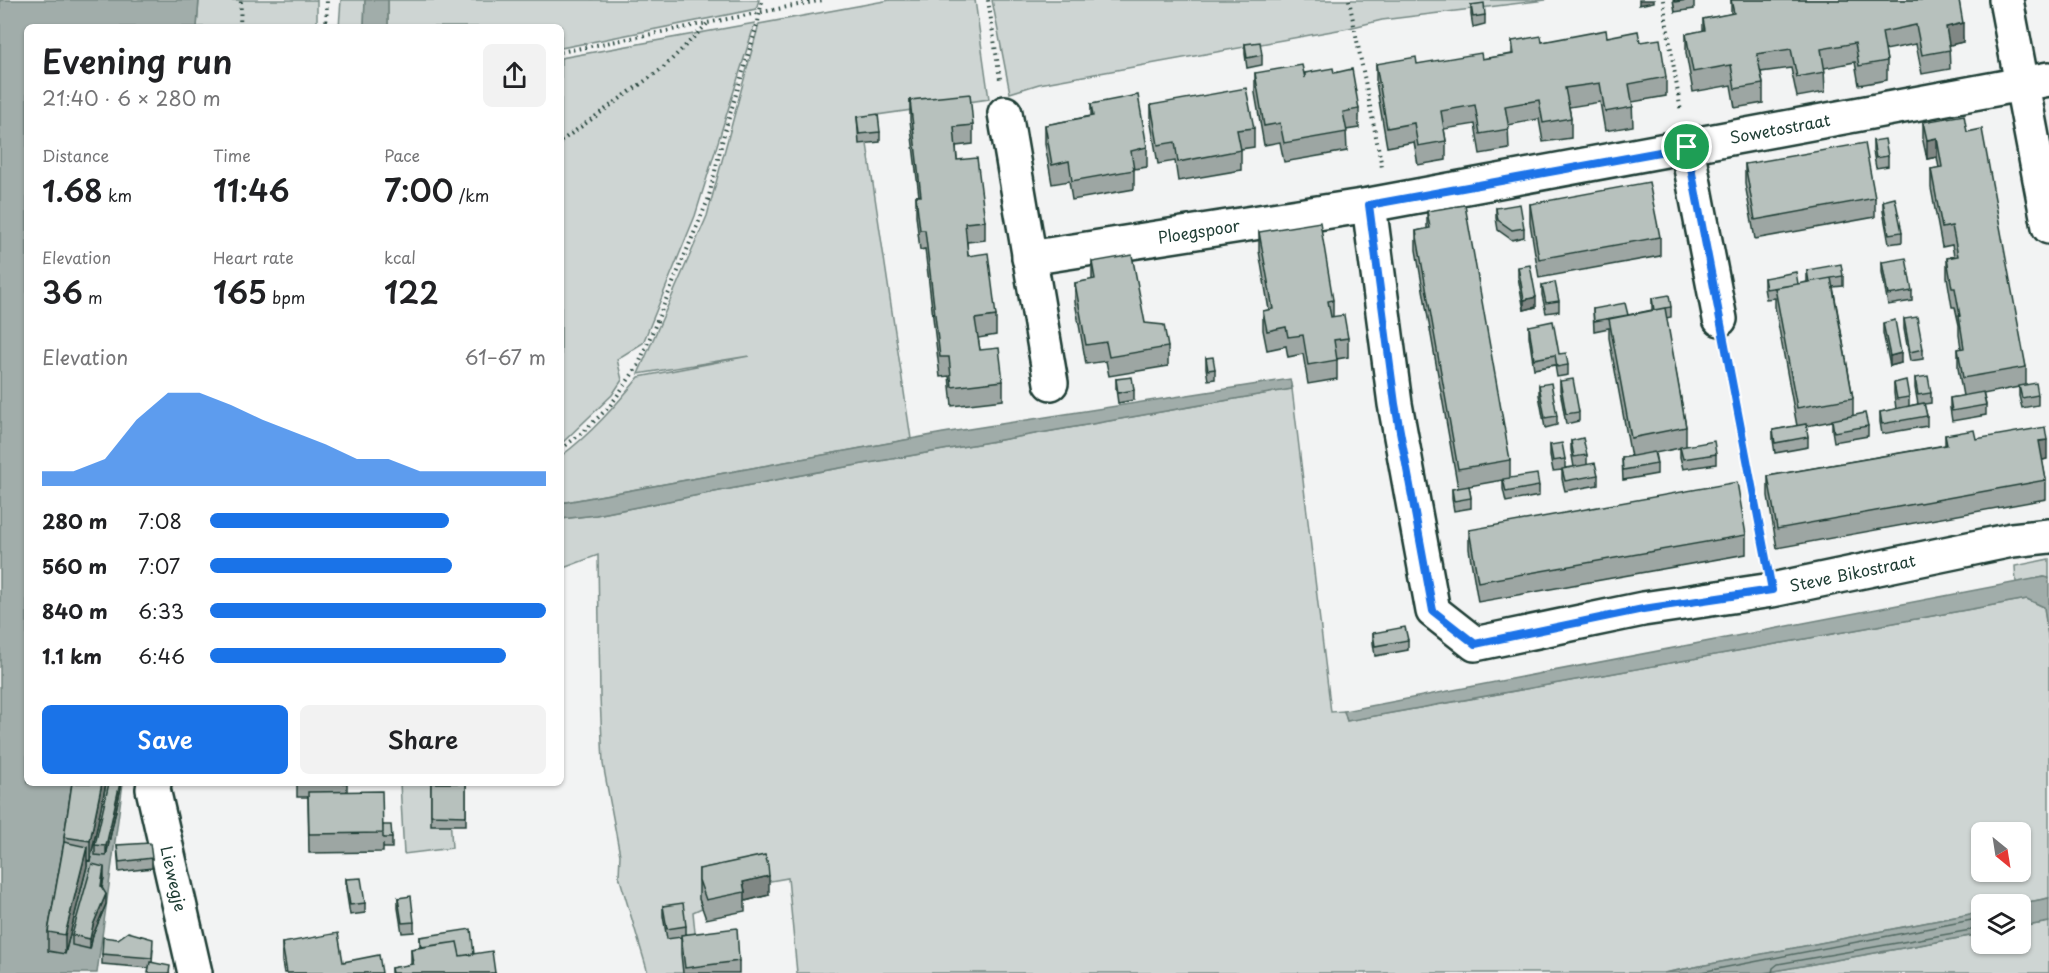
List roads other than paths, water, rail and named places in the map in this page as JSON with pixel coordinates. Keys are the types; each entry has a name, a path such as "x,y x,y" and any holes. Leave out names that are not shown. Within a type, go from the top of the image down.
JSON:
{"street":[{"path":"2006,0 2035,81 2049,227"},
{"name":"Sowetostraat","path":"1379,203 2035,81"},
{"path":"1005,113 1051,383"},
{"path":"1687,147 1720,320"},
{"name":"Ploegspoor","path":"1029,258 1379,203"},
{"name":"Steve Bikostraat","path":"1379,203 1395,404 1433,611 1475,644 1643,609 1772,590 2012,540 2049,536"},
{"name":"Liewegje","path":"154,786 195,973"}],"water":[{"path":"0,0 199,0 197,24 24,24 24,786 123,786 97,973 0,973"},
{"path":"365,0 388,0 388,24 364,24"},
{"path":"1290,379 1292,389 817,472 596,515 564,519 564,502 943,433"},
{"path":"2044,577 2049,578 2049,643 2044,607 2027,599 1347,721 1344,711"},
{"path":"2049,898 2049,922 2031,925 2031,901"},
{"path":"1971,914 1971,936 1763,973 1664,973"}]}
